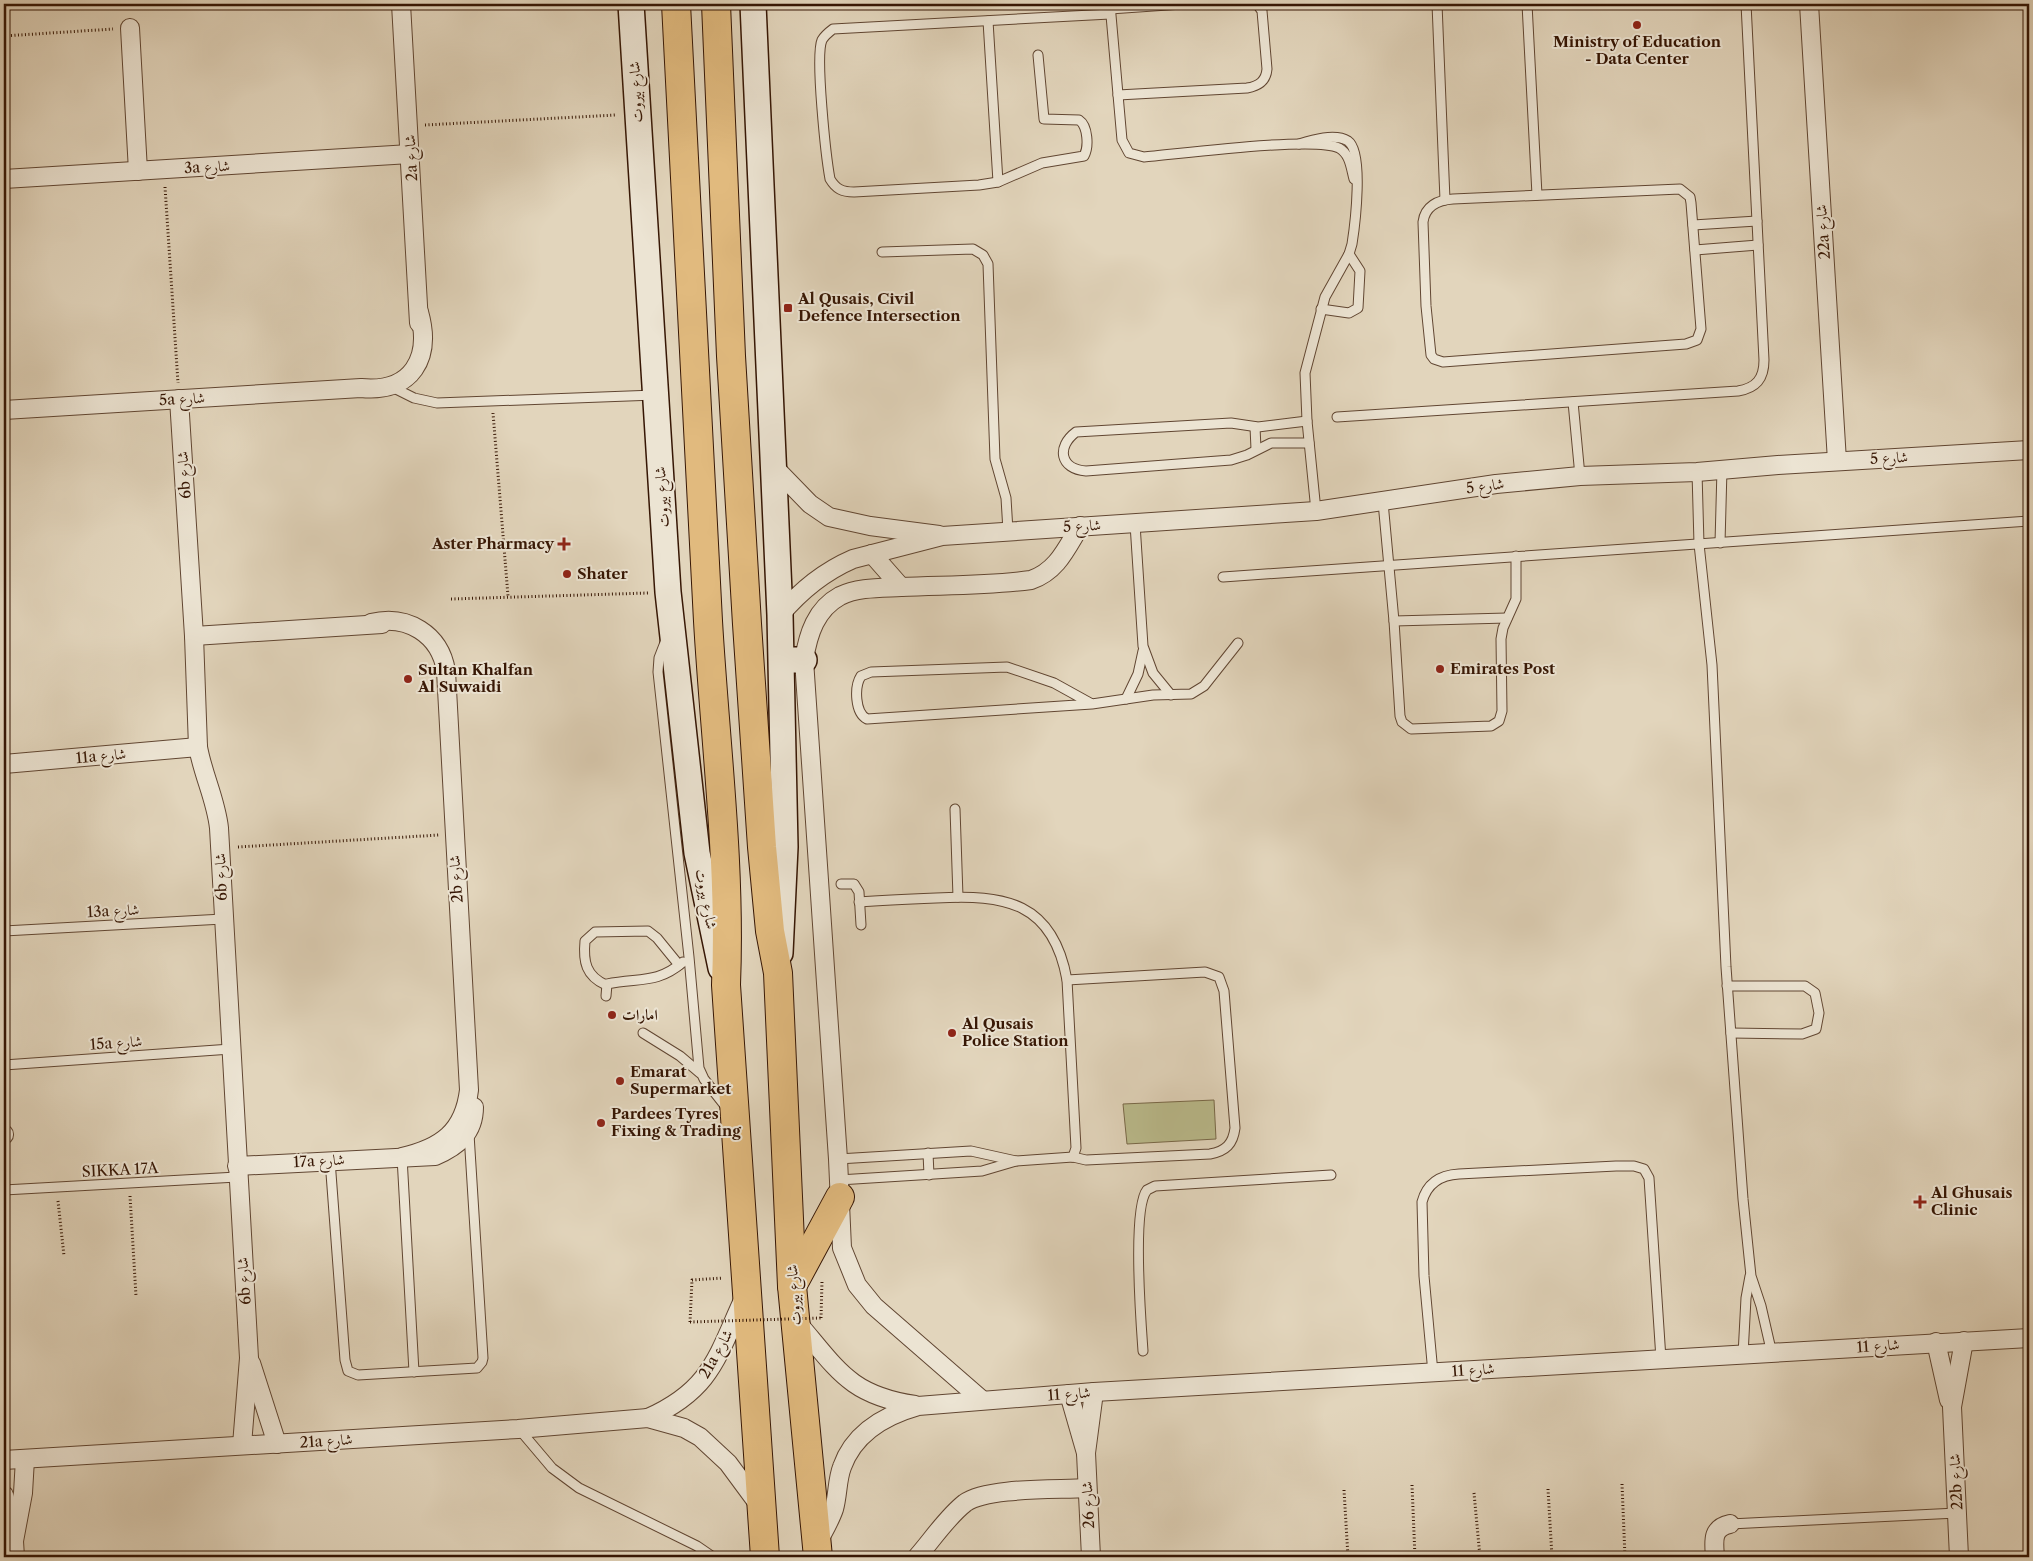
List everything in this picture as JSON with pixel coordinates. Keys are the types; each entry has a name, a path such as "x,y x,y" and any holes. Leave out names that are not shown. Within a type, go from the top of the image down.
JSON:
{"main road":[{"name":"شارع بيروت","path":"631,4 668,592 697,853 714,938 726,985"},
{"name":"شارع بيروت","path":"676,4 708,623 725,846 728,937 726,985 765,1557"},
{"name":"شارع بيروت","path":"716,4 731,356 748,634 762,847 770,931 778,973"},
{"name":"شارع بيروت","path":"753,4 761,222 780,615 793,660 785,865 778,973 792,1286 808,1318 818,1550"},
{"path":"792,1286 839,1189"}],"street":[{"name":"2a شارع","path":"361,388 386,380 406,364 417,341 419,312 401,4"},
{"name":"22a شارع","path":"1809,4 1837,461"},
{"path":"130,28 138,171"},
{"name":"3a شارع","path":"4,178 410,154"},
{"name":"2a شارع","path":"361,388 379,389 392,386 416,369 422,355 424,328 419,312"},
{"name":"5a شارع","path":"4,410 361,388"},
{"name":"6b شارع","path":"179,399 194,636 198,748 200,762 218,813 249,1358 242,1445"},
{"name":"شارع 5","path":"780,615 808,585 825,573 852,559 942,536 1316,511 1496,484 1580,476 1697,472 1837,461 2029,450"},
{"name":"شارع 5","path":"774,468 810,504 829,516 870,526 902,528 942,536"},
{"path":"982,1400 884,1315 865,1296 851,1273 842,1248 838,1159 793,660 807,639 813,623 825,608 841,596 859,590 1031,580 1048,572 1055,566 1080,526"},
{"path":"872,554 900,587"},
{"name":"2b شارع","path":"194,636 371,623 381,620 403,622 413,625 429,637 440,652 444,662 468,1075 467,1104 455,1130 433,1148 402,1157"},
{"name":"11a شارع","path":"4,764 198,748"},
{"name":"2b شارع","path":"468,1075 474,1104 474,1118 468,1131"},
{"path":"402,1157 435,1156 460,1143 468,1131"},
{"name":"17a شارع","path":"237,1171 330,1160 402,1157"},
{"name":"21a شارع","path":"648,1418 683,1400 698,1386 720,1350 745,1285"},
{"name":"شارع 11","path":"808,1318 834,1368 848,1380 881,1398 918,1406"},
{"name":"شارع 11","path":"818,1550 834,1510 842,1466 849,1451 859,1438 877,1424 901,1411 918,1406 1094,1392 2029,1338"},
{"name":"22b شارع","path":"1952,1408 1964,1341"},
{"name":"22b شارع","path":"1936,1342 1952,1408 1959,1557"},
{"name":"6b شارع","path":"249,1358 276,1444"},
{"name":"شارع 26","path":"1091,1557 1086,1488 1086,1453 1094,1392"},
{"name":"شارع 26","path":"1069,1394 1086,1453"},
{"name":"21a شارع","path":"4,1460 518,1429 648,1418 684,1428 700,1437 728,1462 762,1508"},
{"path":"15,1549 23,1493 25,1459"},
{"path":"917,1557 959,1509 973,1498 991,1493 1086,1488"},
{"path":"4,1495 15,1549"},
{"path":"1715,1557 1714,1536 1717,1530 1730,1524"}],"lane":[{"path":"1038,55 1044,119 1079,120 1083,122 1086,130 1086,154 1078,159 1042,163 998,182 979,185 844,192 835,187 830,179 821,82 821,46 822,39 833,29 988,21 1182,4"},
{"path":"1118,94 1254,87 1264,80 1266,75 1262,11 1257,4"},
{"path":"1437,4 1445,200"},
{"path":"1527,4 1537,195"},
{"path":"1337,417 1738,391 1750,389 1759,382 1764,372 1764,360 1746,4"},
{"path":"1110,9 1122,140 1129,153 1136,157 1299,144 1333,138 1348,142 1355,151 1357,159 1354,230 1349,254 1325,297 1305,373 1306,421 1316,511"},
{"path":"988,21 998,182"},
{"path":"1680,188 1690,197 1701,329 1697,340 1692,343 1439,361 1434,359 1429,351 1423,222 1424,214 1429,208 1445,200 1680,188"},
{"path":"1693,226 1757,221"},
{"path":"1695,250 1758,245"},
{"path":"882,252 973,249 982,255 988,264 995,459 1006,498 1008,531"},
{"path":"1321,309 1349,313 1358,308 1360,271 1349,254"},
{"path":"392,386 425,401 492,402 655,395"},
{"path":"1573,402 1580,476"},
{"path":"1306,421 1254,427 1231,423 1076,432 1068,438 1063,447 1064,457 1068,465 1076,470 1086,471 1231,460 1247,455 1270,443 1309,443"},
{"path":"1254,427 1256,449"},
{"path":"1720,543 1722,469"},
{"path":"1697,472 1699,544 1712,665 1727,986 1750,1276 1746,1298 1743,1355"},
{"path":"1383,502 1390,564 1400,716 1406,727 1416,730 1491,726 1499,721 1502,711 1501,639 1507,618 1516,599 1516,556"},
{"path":"1223,577 2029,521"},
{"path":"1126,699 1138,674 1143,646 1135,524"},
{"path":"1394,621 1507,618"},
{"path":"672,623 659,658 658,672 701,1074"},
{"path":"1092,704 1054,683 1008,666 871,672 861,676 857,686 859,709 863,717 867,719 1092,704 1198,692 1210,680 1238,643"},
{"path":"1143,646 1153,673 1171,695"},
{"path":"955,809 958,897"},
{"path":"841,884 851,883 857,886 861,925"},
{"path":"859,902 984,897 1004,900 1023,908 1040,920 1054,937 1063,957 1067,980 1076,1148 1073,1156"},
{"name":"13a شارع","path":"4,931 223,919"},
{"path":"679,965 657,938 648,931 595,932 585,941 586,966 592,977 606,985 655,979 679,965 689,957"},
{"path":"839,1189 929,1175 982,1171 1016,1162 1073,1156 1086,1160 1210,1154 1220,1152 1228,1146 1234,1138 1235,1128 1224,991 1219,977 1205,972 1067,980"},
{"path":"606,985 606,996"},
{"path":"1727,986 1805,986 1815,993 1819,1013 1816,1029 1802,1034 1731,1033"},
{"path":"643,1033 680,1056 701,1074 734,1116"},
{"name":"15a شارع","path":"4,1065 231,1049"},
{"path":"330,1160 346,1366 348,1371 358,1375 473,1369 477,1368 482,1362 468,1131"},
{"path":"838,1159 928,1153 982,1152 1016,1162"},
{"path":"928,1153 929,1175"},
{"path":"402,1157 414,1372"},
{"path":"1433,1373 1422,1242 1422,1202 1424,1193 1430,1185 1448,1175 1640,1166 1648,1173 1661,1359"},
{"name":"SIKKA 17A","path":"4,1190 129,1183 237,1171"},
{"path":"1143,1351 1139,1235 1142,1198 1147,1190 1155,1186 1331,1175"},
{"path":"1750,1276 1758,1298 1772,1354"},
{"path":"518,1429 552,1468 578,1488 697,1546 713,1557"},
{"path":"1730,1524 1957,1513"}],"path":[{"path":"4,36 130,28"},
{"path":"409,126 621,114"},
{"path":"164,169 179,399"},
{"path":"492,402 508,596"},
{"path":"451,599 668,592"},
{"path":"220,848 454,834"},
{"path":"129,1183 136,1296"},
{"path":"57,1188 64,1256"},
{"path":"745,1285 692,1280 690,1322 808,1318 822,1280"},
{"path":"1622,1484 1625,1557"},
{"path":"1412,1485 1415,1557"},
{"path":"1548,1489 1552,1557"},
{"path":"1344,1490 1348,1557"},
{"path":"1474,1493 1480,1557"}],"green space":[{"path":"1214,1100 1216,1139 1127,1144 1123,1104"}],"place":[{"name":"Ministry of Education - Data Center","path":"1637,25"},
{"name":"Al Qusais, Civil Defence Intersection","path":"788,308"},
{"name":"Aster Pharmacy","path":"564,544"},
{"name":"Shater","path":"567,574"},
{"name":"Emirates Post","path":"1440,669"},
{"name":"Sultan Khalfan Al Suwaidi","path":"408,679"},
{"name":"امارات","path":"612,1015"},
{"name":"Al Qusais Police Station","path":"952,1033"},
{"name":"Emarat Supermarket","path":"620,1081"},
{"name":"Pardees Tyres Fixing & Trading","path":"601,1123"},
{"name":"Al Ghusais Clinic","path":"1920,1202"}]}
